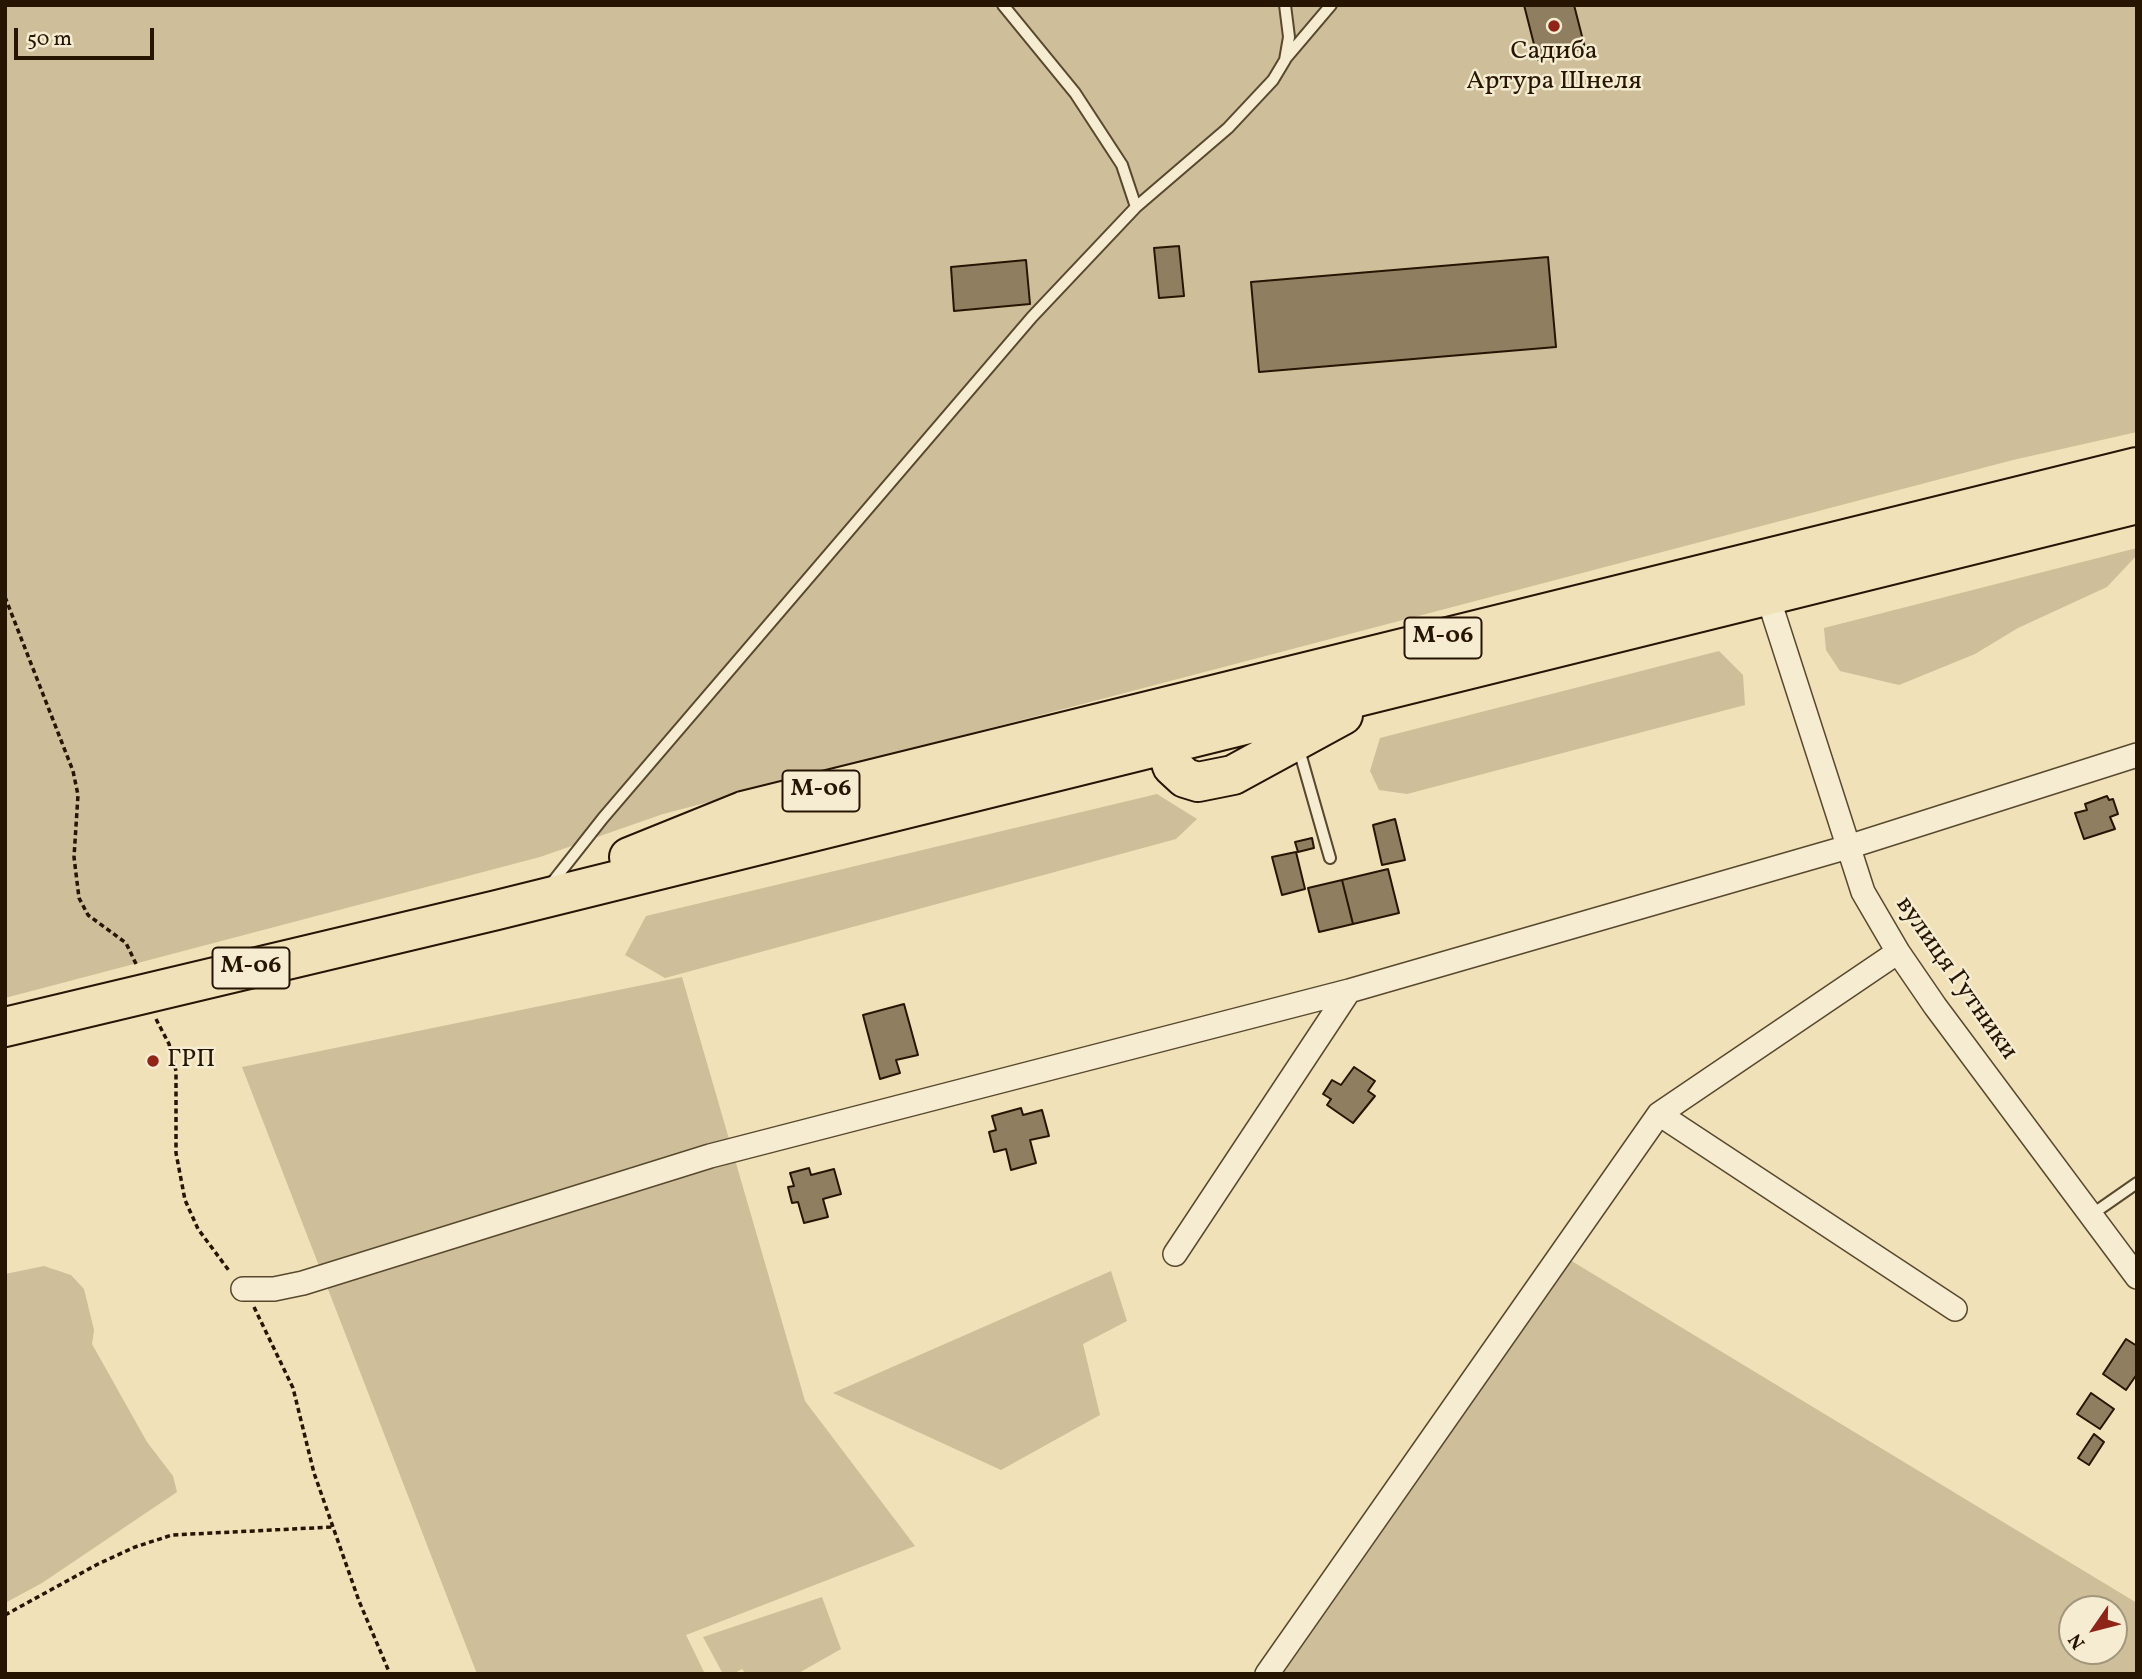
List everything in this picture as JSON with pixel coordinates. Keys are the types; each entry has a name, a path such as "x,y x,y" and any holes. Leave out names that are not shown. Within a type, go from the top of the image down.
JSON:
{"highway":[{"name":"М-06","path":"497,910 743,811 2137,467"},
{"name":"М-06","path":"5,1027 497,910 2137,505"},
{"path":"1156,708 1164,745 1172,766 1185,778 1198,782 1233,775 1390,690"}],"street":[{"name":"вулиця Гутники","path":"1768,597 1863,892 1898,952 2137,1277"},
{"path":"243,1289 274,1289 303,1283 710,1156 1349,991 1847,847 2137,755"},
{"path":"1266,1674 1660,1114 1898,952"},
{"path":"1175,1254 1349,991"},
{"path":"1660,1114 1955,1309"}],"lane":[{"path":"1003,5 1075,93 1122,165 1136,207"},
{"path":"1284,60 1289,37 1285,5"},
{"path":"548,889 603,818 1032,317 1136,207 1228,128 1273,80 1284,60 1331,5"},
{"path":"1296,741 1330,858"},
{"path":"2091,1215 2137,1183"}],"path":[{"path":"5,597 73,771 78,794 75,857 79,898 88,915 126,943 135,957 143,993 169,1044 176,1072 177,1153 185,1200 198,1229 243,1289 261,1319 293,1388 314,1473 359,1601 390,1674"},
{"path":"5,1615 42,1592 110,1558 172,1535 333,1527"}],"shaded area":[{"path":"5,5 2137,5 2137,432 2013,460 663,814 540,857 5,998"},
{"path":"2137,548 2137,555 2107,587 2018,628 1975,654 1899,685 1840,671 1826,650 1824,628"},
{"path":"1719,651 1743,675 1745,705 1407,794 1379,790 1370,771 1380,738"},
{"path":"1157,794 1197,819 1176,839 665,978 625,955 646,916"},
{"path":"682,977 805,1401 915,1546 686,1635 705,1674 477,1674 242,1067"},
{"path":"1565,1257 2124,1595 2058,1595 2058,1665 2128,1665 2128,1598 2137,1603 2137,1674 1272,1674"},
{"path":"44,1266 71,1275 84,1289 94,1330 92,1344 147,1442 173,1476 177,1492 42,1583 5,1603 5,1274"},
{"path":"1111,1271 1127,1321 1083,1344 1100,1415 1001,1470 833,1393"},
{"path":"822,1597 841,1649 797,1674 746,1674 742,1669 733,1674 723,1674 703,1637"}],"building":[{"name":"Садиба Артура Шнеля","path":"1524,5 1574,5 1585,48 1538,60"},
{"path":"1179,246 1184,296 1159,298 1154,248"},
{"path":"1548,257 1556,347 1259,372 1251,282"},
{"path":"1026,260 1030,304 954,311 951,267"},
{"path":"2107,796 2109,800 2113,799 2118,814 2110,817 2115,829 2084,839 2075,813 2087,810 2085,804"},
{"path":"1395,819 1405,860 1382,865 1373,825"},
{"path":"1312,838 1314,848 1298,852 1295,842"},
{"path":"1296,852 1305,889 1282,895 1272,857"},
{"path":"1388,869 1399,913 1353,924 1342,880"},
{"path":"1342,880 1353,924 1319,932 1308,888"},
{"path":"904,1004 918,1055 896,1060 900,1073 880,1079 863,1015"},
{"path":"1354,1067 1375,1081 1368,1091 1375,1096 1353,1123 1327,1105 1331,1099 1323,1094 1332,1080 1341,1085"},
{"path":"1021,1108 1023,1115 1042,1110 1049,1136 1030,1140 1036,1163 1011,1170 1006,1149 994,1152 989,1132 996,1130 992,1116"},
{"path":"809,1168 811,1175 834,1169 841,1194 823,1199 828,1217 804,1223 798,1202 792,1203 788,1187 794,1186 790,1173"},
{"path":"2126,1339 2137,1346 2137,1374 2126,1390 2103,1374"},
{"path":"2091,1393 2114,1409 2100,1429 2077,1414"},
{"path":"2094,1434 2104,1442 2089,1465 2078,1458"}],"place":[{"name":"Садиба Артура Шнеля","path":"1554,26"},
{"name":"ГРП","path":"153,1061"}]}
